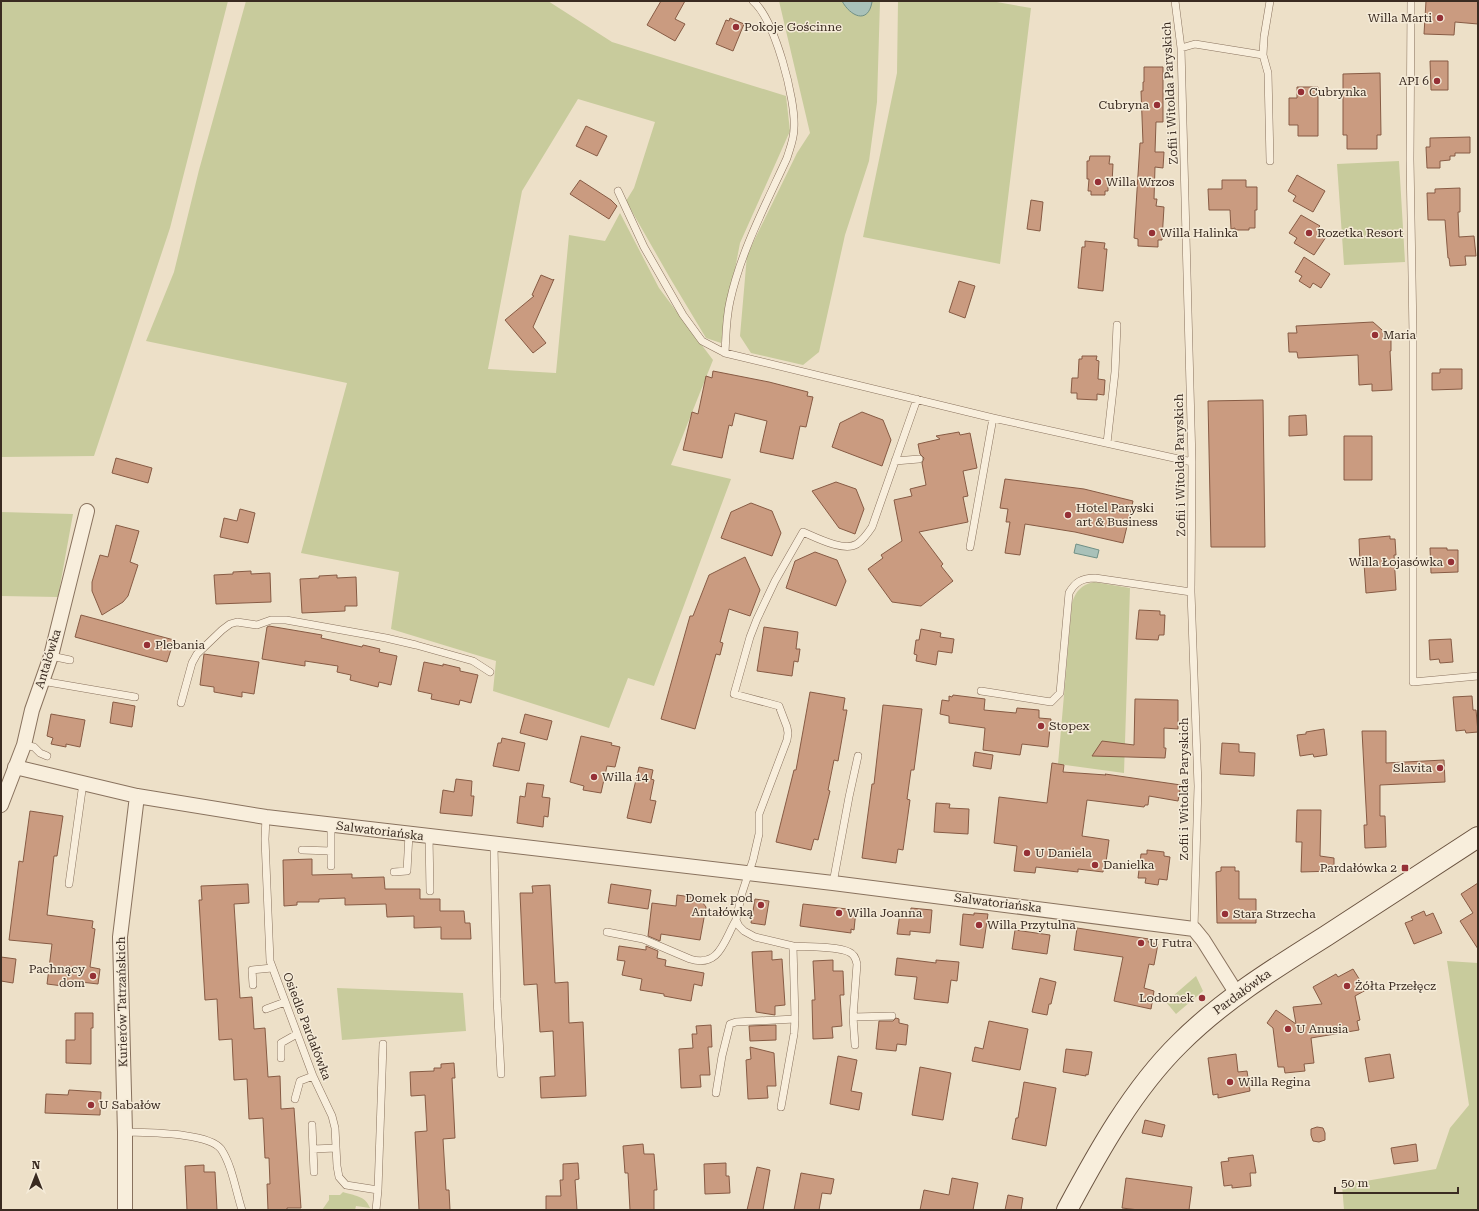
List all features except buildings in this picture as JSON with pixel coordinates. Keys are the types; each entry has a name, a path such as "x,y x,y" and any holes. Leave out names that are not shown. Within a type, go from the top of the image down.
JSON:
{"street":[{"name":"Antałówka","path":"1,806 24,745 32,710 51,656 87,511"},
{"name":"Salwatoriańska","path":"15,767 136,796 266,817 494,845 833,883 1194,929"},
{"name":"Kurierów Tatrzańskich","path":"126,1210 126,1132 120,937 136,796"},
{"name":"Pardałówka","path":"1068,1210 1102,1148 1150,1077 1180,1043 1211,1014 1237,994 1279,966 1478,837"},
{"path":"1194,929 1237,994"}],"lane":[{"path":"725,354 726,328 730,302 745,251 787,158 792,142 794,126 791,96 778,48 765,16 753,1"},
{"name":"Zofii i Witolda Paryskich","path":"1175,1 1181,48 1192,462 1191,592 1198,786 1194,929"},
{"path":"1270,1 1264,37 1264,54 1268,73 1270,161"},
{"path":"1411,1 1410,159 1413,335 1412,682 1478,676"},
{"path":"1181,48 1195,44 1264,54"},
{"path":"618,191 644,248 683,316 702,341 725,354 993,418 1192,462"},
{"path":"1108,443 1115,372 1117,325"},
{"path":"607,932 643,939 697,961 705,961 715,957 721,950 736,920 738,907 753,860 759,834 759,814 787,740 788,733 779,706 734,694 750,637 767,598 804,532 837,544 849,546 858,543 872,527 917,399"},
{"path":"970,548 993,418"},
{"path":"895,461 919,460"},
{"path":"981,691 1051,702 1060,693 1069,593 1073,586 1081,580 1095,578 1191,592"},
{"path":"181,703 192,662 197,654 222,630 230,624 237,622 257,624 271,620 286,620 386,638 472,661 490,672"},
{"path":"51,656 70,660"},
{"path":"42,681 136,697"},
{"path":"24,745 34,747 40,753 47,756"},
{"path":"833,883 858,756"},
{"path":"69,884 83,783"},
{"name":"Osiedle Pardałówka","path":"266,817 265,839 270,961 272,968 313,1076 332,1116 335,1128 336,1166 339,1177 346,1186 378,1190"},
{"path":"331,825 331,866"},
{"path":"394,872 407,871 409,834"},
{"path":"429,836 430,891"},
{"path":"494,845 497,999 501,1074"},
{"path":"302,850 331,851"},
{"path":"736,920 744,931 755,937 792,946 839,949 849,952 856,957 857,964 853,1017 855,1045"},
{"path":"781,1107 794,1034 792,946"},
{"path":"253,985 252,970 272,968"},
{"path":"266,1009 285,1002"},
{"path":"853,1017 892,1016"},
{"path":"716,1093 722,1056 730,1024 736,1022 794,1018"},
{"path":"282,1058 281,1043 297,1034"},
{"path":"376,1210 383,1044"},
{"path":"295,1099 300,1081 313,1076"},
{"path":"312,1125 314,1172"},
{"path":"126,1132 173,1134 199,1138 211,1142 220,1148 228,1165 242,1210"},
{"path":"314,1149 336,1148"}],"green space":[{"path":"1,1 228,1 170,228 94,456 1,457"},
{"path":"246,1 548,1 612,42 786,96 790,131 740,243 721,343 706,338 626,201 634,188 655,122 578,99 522,191 488,369 556,373 569,235 605,241 620,213 659,288 713,360 671,465 731,479 654,686 628,678 609,728 493,691 496,661 391,629 399,572 301,553 347,383 146,341 174,272 199,170"},
{"path":"779,1 880,1 877,102 869,161 845,235 819,352 803,365 751,353 740,336 747,255 797,153 810,133"},
{"path":"898,1 991,1 1031,8 1000,264 863,237 897,73"},
{"path":"1399,161 1405,262 1344,265 1337,164"},
{"path":"1,512 73,514 58,597 1,596"},
{"path":"1094,582 1130,588 1124,773 1058,764 1072,603 1075,595 1082,587"},
{"path":"1447,961 1478,963 1478,1210 1344,1210 1342,1185 1436,1169 1450,1128 1469,1105"},
{"path":"1196,976 1203,991 1176,1014 1166,1002"},
{"path":"337,988 463,993 466,1031 342,1040"},
{"path":"343,1192 362,1198 370,1208 356,1206 355,1210 322,1210 329,1200 329,1195 340,1195"}],"water":[{"path":"842,1 872,2 867,14 858,16 850,11"},
{"path":"1076,544 1099,550 1097,558 1074,553"}],"place":[{"name":"Willa Marti","path":"1440,18"},
{"name":"Pokoje Gościnne","path":"736,27"},
{"name":"API 6","path":"1437,81"},
{"name":"Cubrynka","path":"1301,92"},
{"name":"Cubryna","path":"1157,105"},
{"name":"Willa Wrzos","path":"1098,182"},
{"name":"Willa Halinka","path":"1152,233"},
{"name":"Rozetka Resort","path":"1309,233"},
{"name":"Maria","path":"1375,335"},
{"name":"Hotel Paryski art & Business","path":"1068,515"},
{"name":"Willa Łojasówka","path":"1451,562"},
{"name":"Plebania","path":"147,645"},
{"name":"Stopex","path":"1041,726"},
{"name":"Slavita","path":"1440,768"},
{"name":"Willa 14","path":"594,777"},
{"name":"U Daniela","path":"1027,853"},
{"name":"Danielka","path":"1095,865"},
{"name":"Pardałówka 2","path":"1405,868"},
{"name":"Domek pod Antałówką","path":"761,905"},
{"name":"Willa Joanna","path":"839,913"},
{"name":"Stara Strzecha","path":"1225,914"},
{"name":"Willa Przytulna","path":"979,925"},
{"name":"U Futra","path":"1141,943"},
{"name":"Pachnący dom","path":"93,976"},
{"name":"Żółta Przełęcz","path":"1347,986"},
{"name":"Lodomek","path":"1202,998"},
{"name":"U Anusia","path":"1288,1029"},
{"name":"Willa Regina","path":"1230,1082"},
{"name":"U Sabałów","path":"91,1105"}]}
